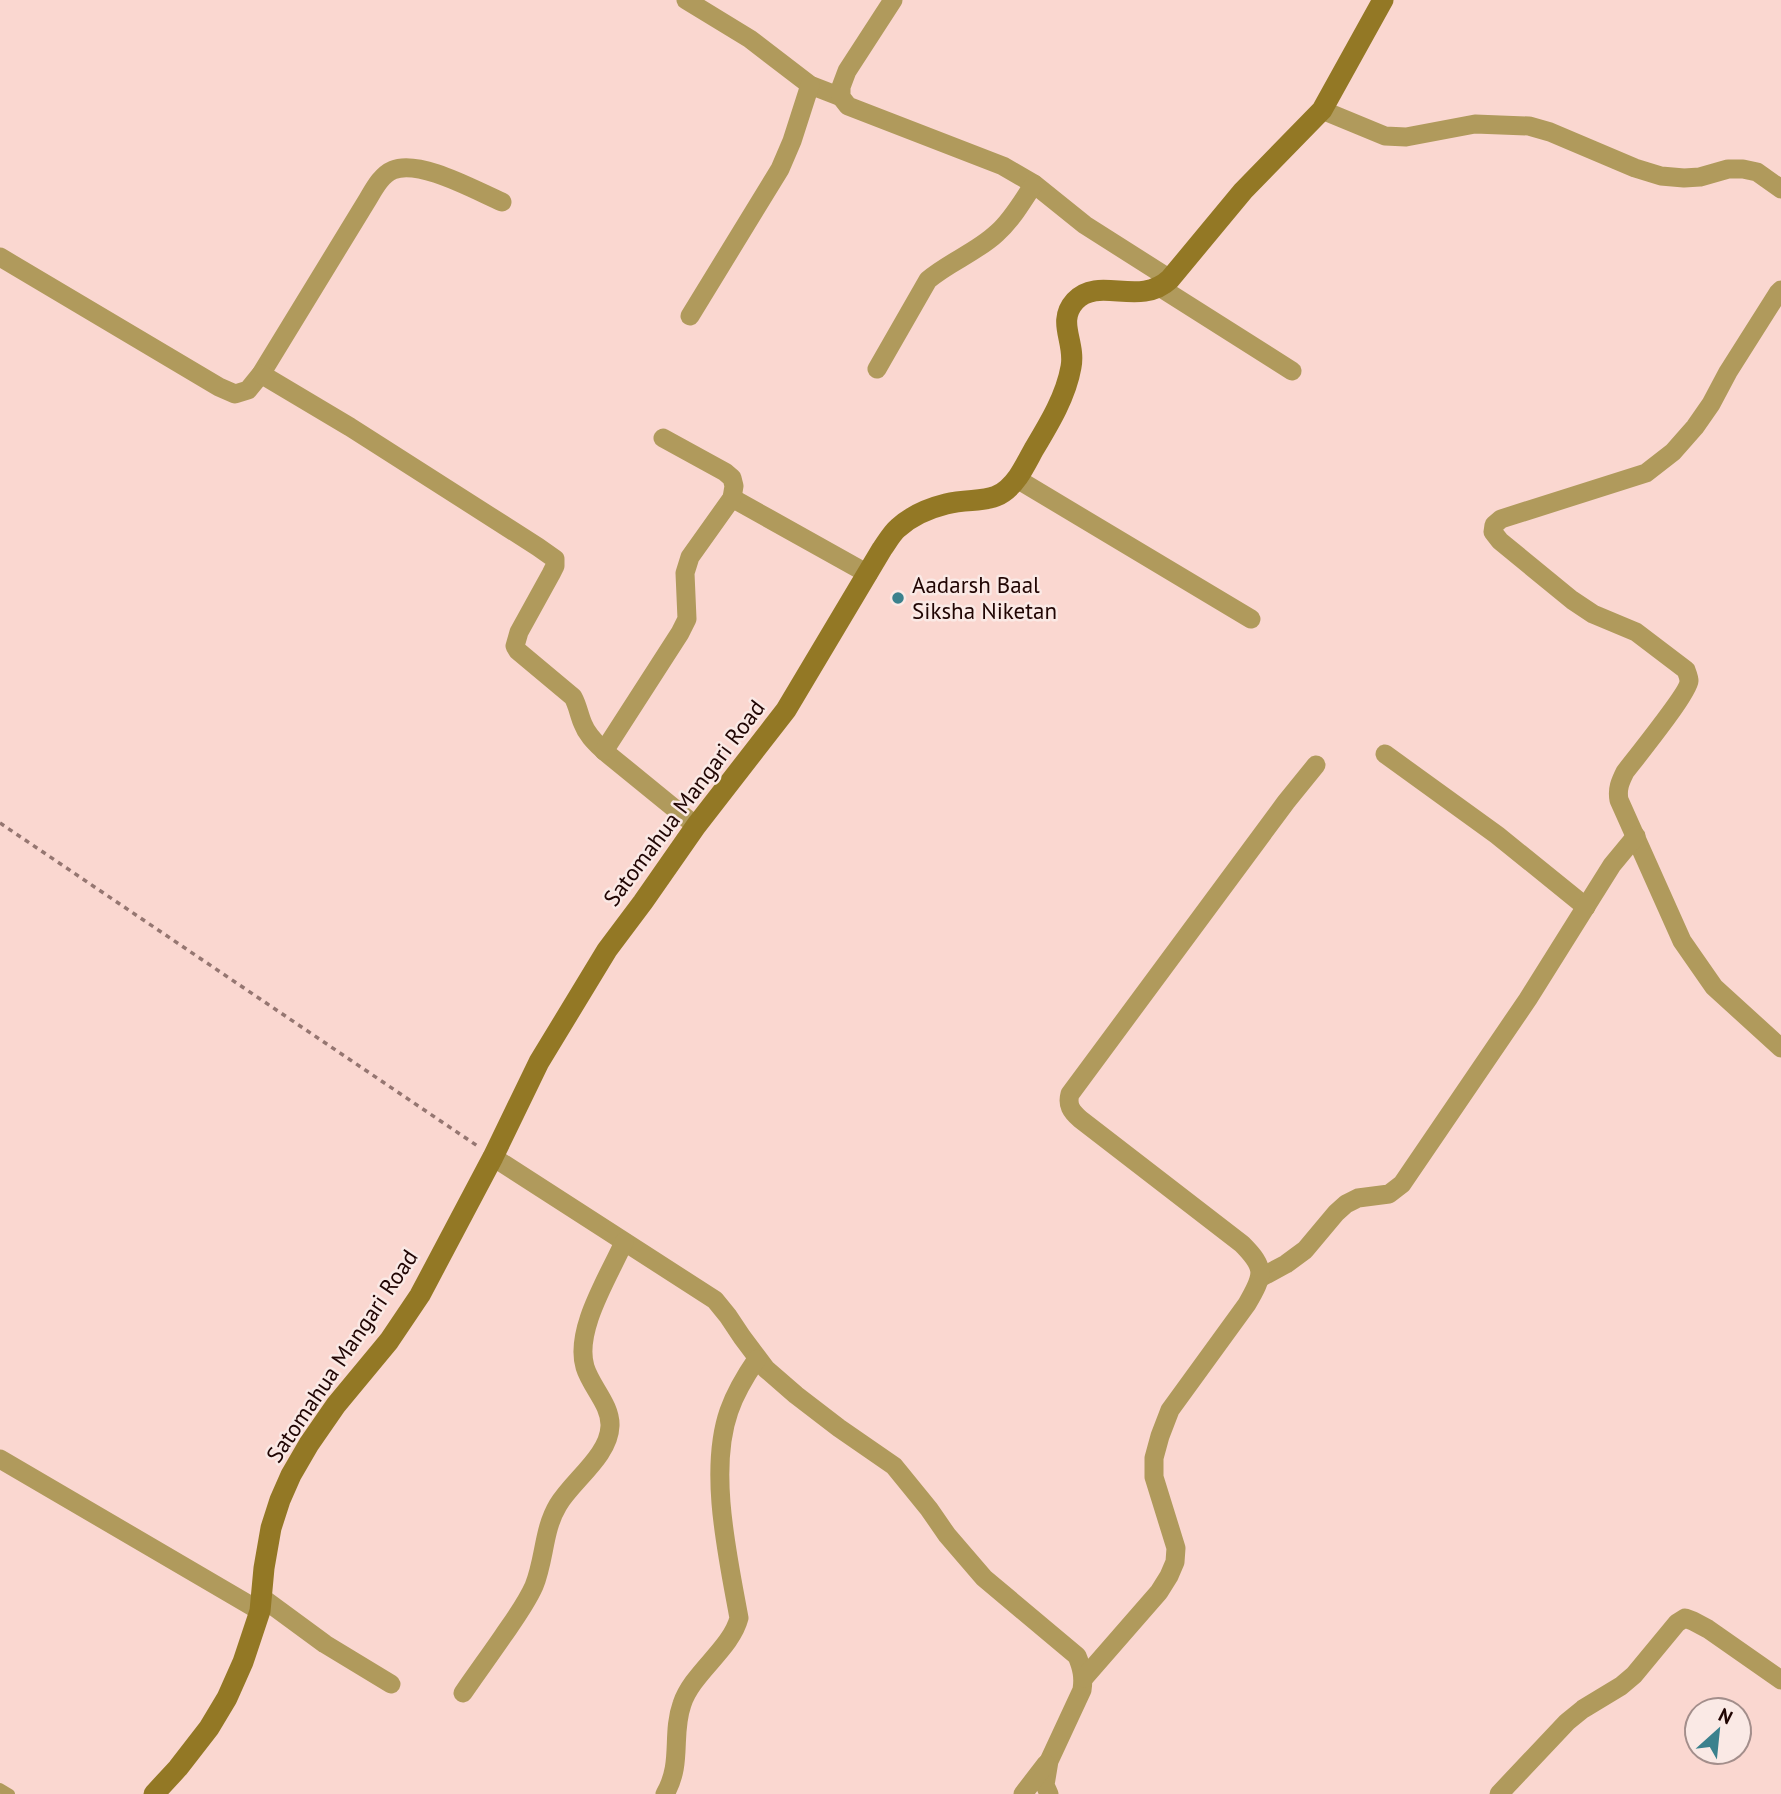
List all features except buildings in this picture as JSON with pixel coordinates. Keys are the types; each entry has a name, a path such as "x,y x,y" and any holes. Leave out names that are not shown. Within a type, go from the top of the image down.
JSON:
{"street":[{"path":"686,0 750,39 810,85 841,97 848,106 979,155 1034,184 1165,283 1292,371"},
{"path":"841,97 841,87 847,71 893,0"},
{"path":"1165,283 1243,191 1322,110 1383,0"},
{"path":"691,316 779,169 792,141 810,85"},
{"path":"1322,110 1385,136 1406,137 1475,124 1529,126 1661,176 1700,177 1728,169 1743,169 1756,172 1781,189"},
{"path":"0,257 235,394 248,390 261,374 368,199 381,179 391,170 409,167 427,170 502,202"},
{"path":"877,369 928,280 940,269 997,234 1034,184"},
{"name":"Satomahua Mangari Road","path":"154,1794 209,1728 243,1662 261,1604 271,1528 291,1475 335,1405 389,1341 420,1295 493,1157 539,1062 607,950 696,825 786,710 882,549 898,528 919,514 946,504 999,496 1017,479 1062,398 1073,357 1065,321 1067,312 1075,301 1084,293 1097,290 1148,292 1165,283"},
{"path":"1781,290 1728,372 1711,404 1673,452 1646,473 1512,514 1494,525 1493,532 1500,541 1572,600 1593,614 1636,632 1685,670 1689,684 1625,772 1619,783 1619,800 1682,941 1694,960 1714,987 1781,1048"},
{"path":"261,374 350,427 555,559 555,566 519,632 515,646 573,697 590,738 696,825"},
{"path":"604,751 680,633 687,619 685,573 690,557 732,498 732,478 663,438"},
{"path":"1017,479 1251,619"},
{"path":"732,498 867,575"},
{"path":"1385,754 1497,835 1586,907"},
{"path":"1084,1678 1169,1577 1175,1562 1176,1548 1154,1477 1154,1458 1160,1436 1170,1410 1256,1290 1260,1266 1242,1244 1080,1119 1068,1101 1077,1084 1316,765"},
{"path":"1260,1278 1305,1250 1346,1203 1358,1198 1389,1194 1402,1184 1528,999 1612,865 1636,836"},
{"path":"493,1157 715,1300 757,1359 796,1395 894,1466 984,1578 1077,1657 1084,1678 1082,1690 1049,1761 1023,1794"},
{"path":"463,1693 522,1609 540,1571 549,1523 573,1484 598,1457 608,1436 611,1423 606,1407 585,1367 583,1341 587,1322 624,1242"},
{"path":"668,1793 675,1772 678,1718 682,1702 731,1636 739,1618 722,1511 720,1464 728,1413 757,1359"},
{"path":"0,1459 261,1604 391,1684"},
{"path":"1499,1794 1567,1722 1634,1675 1677,1623 1685,1618 1708,1629 1781,1680"},
{"path":"1049,1761 1045,1785 1049,1794"}],"lane":[{"path":"0,1788 10,1794"}],"path":[{"path":"0,822 493,1157"}],"place":[{"name":"Aadarsh Baal Siksha Niketan","path":"898,598"}]}
